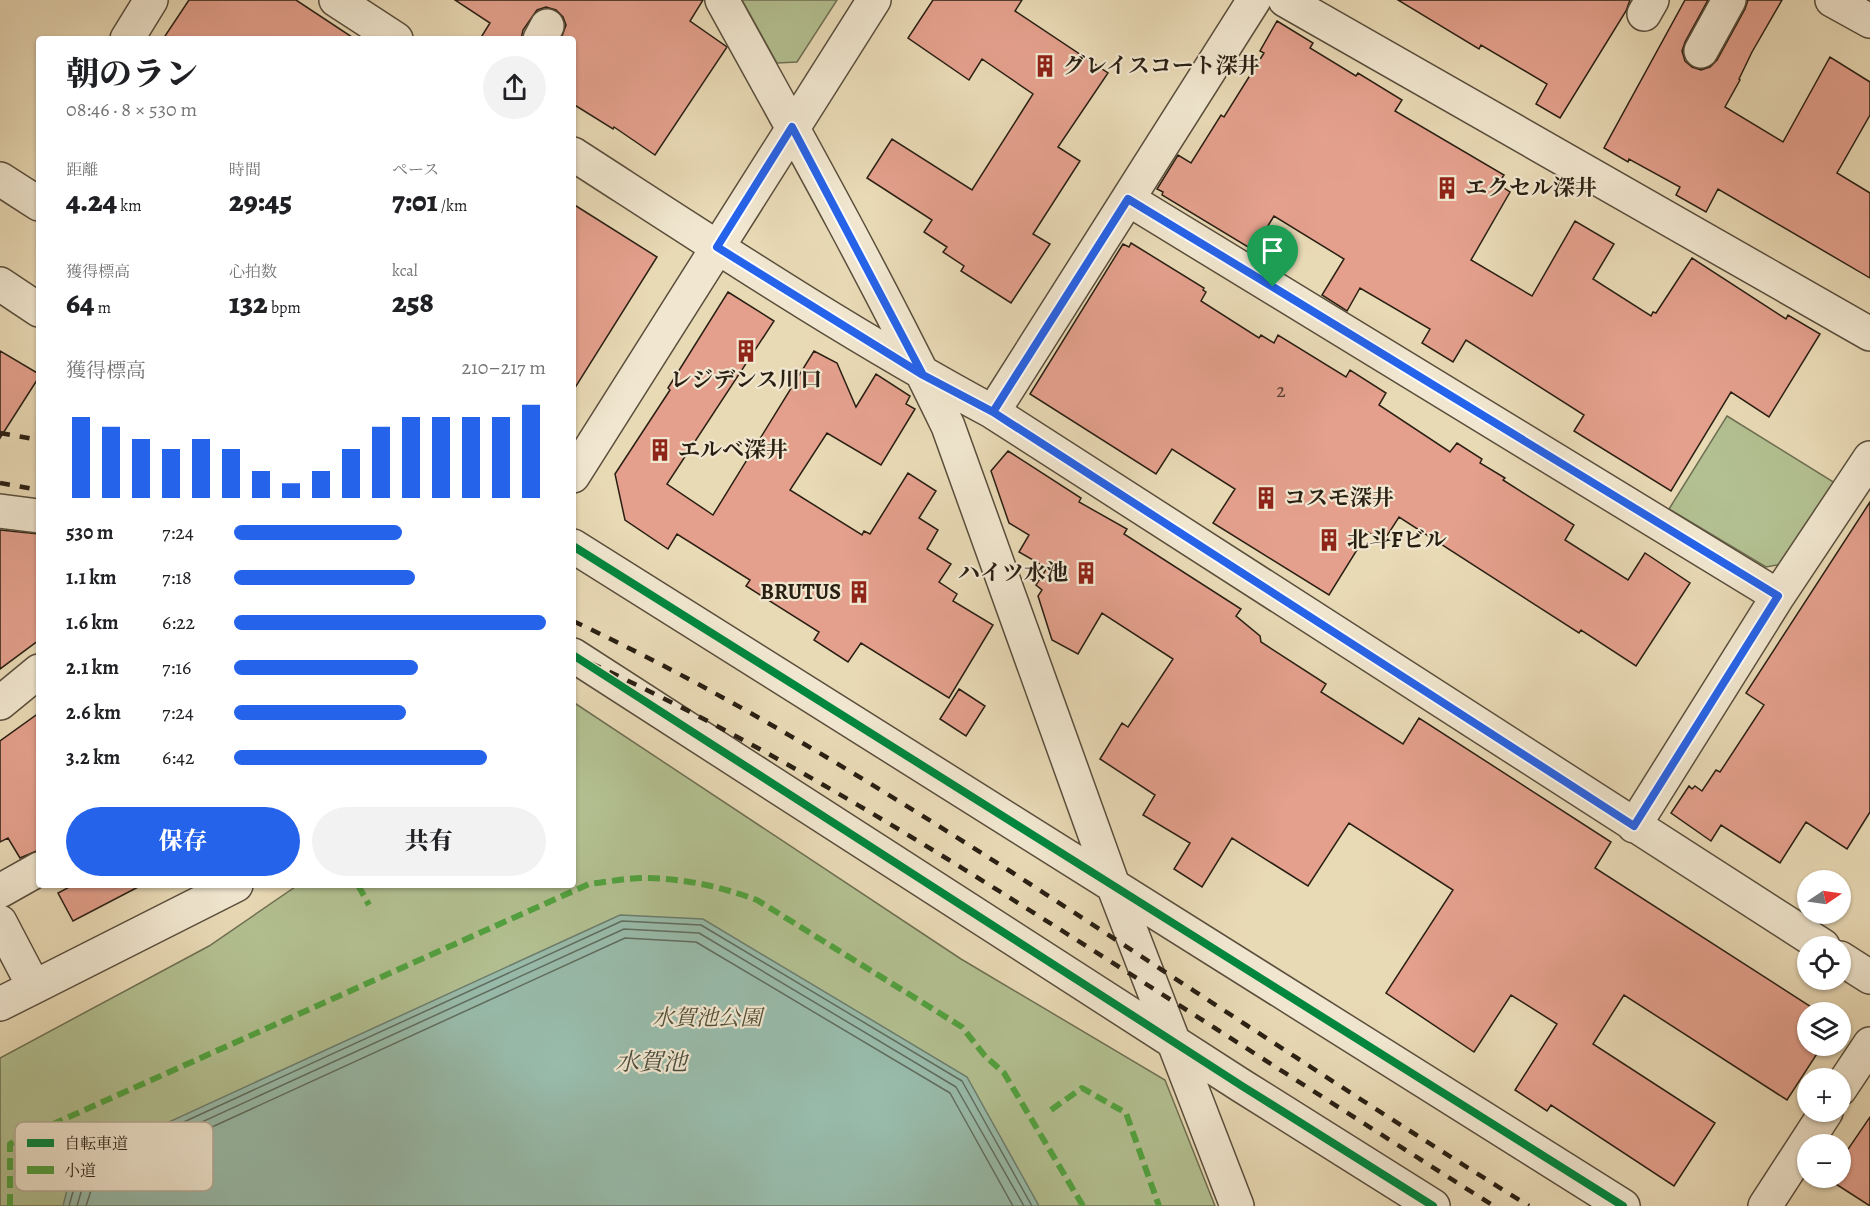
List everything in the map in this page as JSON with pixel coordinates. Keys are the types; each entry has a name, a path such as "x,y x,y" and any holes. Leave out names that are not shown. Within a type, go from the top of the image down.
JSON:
{"street":[{"path":"129,36 152,0"},
{"path":"336,0 391,36"},
{"path":"722,0 792,127 948,426 1113,885 1237,1206"},
{"path":"576,471 874,0"},
{"path":"993,412 1254,0"},
{"path":"1285,0 1870,334"},
{"path":"1701,51 1729,0"},
{"path":"1832,0 1870,21"},
{"path":"576,156 923,375 993,412 1807,936"},
{"path":"1128,199 1778,596"},
{"path":"0,284 36,308"},
{"path":"1634,826 1778,596 1870,458"},
{"path":"0,511 36,516"},
{"path":"576,548 1623,1206"},
{"path":"576,658 1433,1206"},
{"path":"0,703 36,673"},
{"path":"0,891 36,871"},
{"path":"0,1004 230,888"},
{"path":"0,921 34,987"},
{"path":"1851,965 1870,977"},
{"path":"1851,1072 1870,1044"},
{"path":"1765,1206 1820,1122"}],"green space":[{"path":"742,0 837,0 797,62 777,63"},
{"path":"1727,416 1835,483 1783,564 1766,567 1669,509"},
{"name":"水賀池公園","path":"576,704 961,959 1165,1080 1215,1206 0,1206 0,1058 209,946 294,888 576,888"}],"water":[{"name":"水賀池","path":"620,915 703,919 967,1077 1039,1206 63,1206 67,1191 213,1191 213,1122 169,1122"}],"building":[{"path":"189,0 296,0 350,36 165,36"},
{"path":"455,0 703,0 690,21 727,47 655,155 614,127 613,129 576,106 576,36 562,36 566,25 563,17 556,10 546,7 537,10 523,30 522,36 482,36 490,23"},
{"path":"933,0 1022,0 1015,11 1108,73 1058,147 1080,161 1033,234 1050,244 1011,303 961,271 964,266 943,252 947,247 924,232 932,220 867,178 892,139 972,190 1033,94 982,59 969,80 908,38"},
{"path":"1398,0 1630,0 1626,11 1560,118 1536,104 1547,84 1481,45 1479,49"},
{"path":"1685,0 1708,0 1682,51 1685,61 1701,70 1710,67 1717,60 1748,0 1782,0 1752,52 1725,107 1783,142 1830,57 1870,82 1870,115 1837,173 1870,193 1870,278 1718,189 1706,212 1676,195 1680,187 1604,148"},
{"path":"1277,21 1313,43 1310,48 1356,76 1358,73 1402,100 1395,111 1504,175 1498,184 1510,192 1471,260 1532,296 1575,221 1614,244 1593,279 1651,316 1653,312 1656,313 1692,258 1786,319 1788,315 1820,334 1769,417 1731,392 1671,491 1574,431 1584,415 1466,340 1453,362 1422,343 1430,329 1360,288 1347,311 1322,295 1344,259 1274,216 1253,250 1162,195 1163,192 1157,189 1178,155 1191,163 1221,115 1224,117 1264,53 1260,51"},
{"path":"576,206 657,257 576,386"},
{"path":"1131,243 1204,288 1206,292 1201,301 1259,338 1261,335 1274,343 1278,335 1346,377 1350,370 1386,393 1379,405 1450,452 1457,443 1482,459 1480,463 1505,478 1503,480 1574,525 1565,540 1628,580 1645,553 1690,583 1636,666 1581,630 1579,633 1399,517 1383,542 1368,532 1329,595 1213,523 1235,489 1172,449 1156,474 1030,394 1123,244 1129,247"},
{"path":"728,292 774,321 667,484 713,515 814,351 837,363 856,407 876,374 910,396 906,404 915,409 881,465 827,433 790,490 862,535 864,531 870,534 908,473 936,491 919,518 938,530 927,549 951,564 939,582 957,594 953,601 993,625 949,698 861,643 848,662 814,640 819,632 746,586 750,580 677,534 668,549 625,520 615,474 670,390 668,388"},
{"path":"0,351 36,372 36,382 0,438"},
{"path":"1008,451 1081,498 1079,502 1127,529 1124,534 1241,609 1236,616 1260,636 1261,642 1326,684 1321,692 1403,744 1419,718 1611,842 1595,868 1803,1002 1797,1002 1797,1056 1816,1056 1808,1068 1797,1068 1797,1085 1787,1100 1624,995 1593,1044 1715,1123 1674,1186 1551,1105 1547,1111 1515,1090 1557,1024 1511,995 1474,1052 1386,993 1453,890 1349,823 1308,886 1232,838 1202,887 1174,869 1190,843 1143,815 1155,795 1100,759 1122,723 1128,727 1173,659 1102,613 1078,654 1052,640 1038,596 1042,590 1036,585 1047,568 1019,552 1029,535 1009,523 991,471"},
{"path":"1870,502 1870,812 1847,849 1806,822 1780,863 1721,825 1711,841 1671,813 1689,786 1692,789 1695,786 1702,791 1716,770 1720,772 1764,705 1746,693"},
{"path":"0,530 36,534 36,642 0,669"},
{"path":"959,689 985,706 966,736 940,719"},
{"path":"36,715 36,851 20,858 8,838 0,842 0,741"},
{"path":"67,888 136,888 73,921 58,893"},
{"path":"1870,1117 1870,1206 1842,1188 1851,1188 1851,1145"}],"railway":[{"path":"0,433 36,439"},
{"path":"0,483 36,489"},
{"path":"576,622 742,708 906,805 1529,1206"},
{"path":"576,656 633,683 750,744 922,843 1494,1206"}],"marked path":[{"path":"58,1122 589,884 623,879 673,880 702,884 757,900 962,1027 985,1056 1004,1073 1083,1206"},
{"path":"360,888 369,905"},
{"path":"1051,1110 1082,1088 1126,1113 1159,1206"},
{"path":"10,1206 10,1144 15,1142"}],"cycle path":[{"path":"576,548 1623,1206"},
{"path":"576,657 1242,1086 1433,1206"}],"place":[{"name":"グレイスコート深井","path":"1045,66"},
{"name":"エクセル深井","path":"1447,188"},
{"name":"レジデンス川口","path":"746,351"},
{"name":"エルベ深井","path":"660,450"},
{"name":"コスモ深井","path":"1266,498"},
{"name":"北斗Fビル","path":"1329,540"},
{"name":"ハイツ水池","path":"1086,573"},
{"name":"BRUTUS","path":"859,592"}],"route":[{"path":"1273,287 1128,199 993,412 923,375 717,247 792,127 923,375 993,412 1634,826 1778,596 1273,287"}]}
